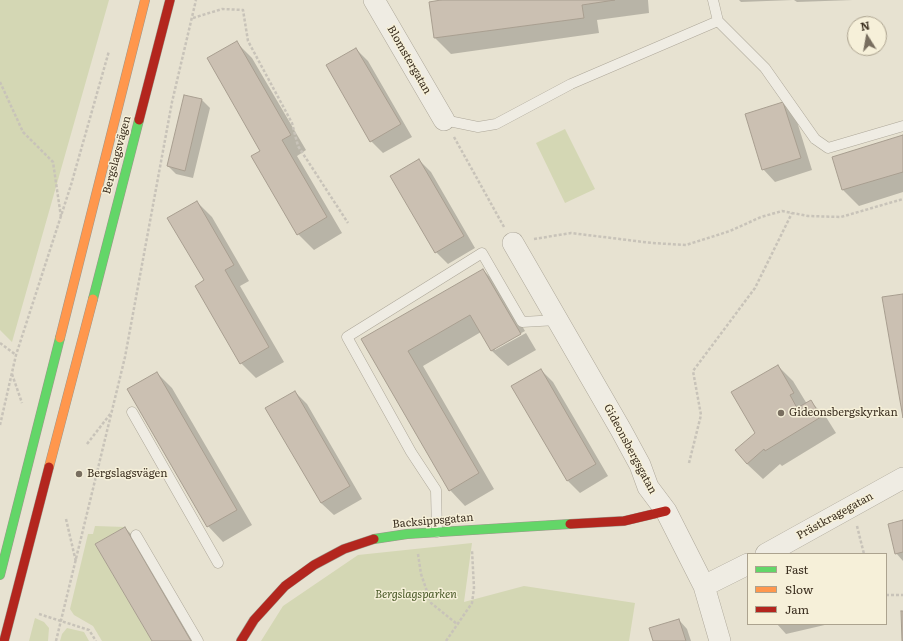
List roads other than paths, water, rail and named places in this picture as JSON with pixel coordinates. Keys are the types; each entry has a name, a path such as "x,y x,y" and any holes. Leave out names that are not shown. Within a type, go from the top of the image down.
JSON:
{"main road":[{"name":"Bergslagsvägen","path":"0,575 145,0"},
{"name":"Bergslagsvägen","path":"4,641 170,0"},
{"name":"Backsippsgatan","path":"241,641 254,620 285,586 314,565 344,549 373,539 414,533 624,520 666,511"}],"street":[{"name":"Blomstergatan","path":"374,0 444,120"},
{"name":"Gideonsbergsgatan","path":"513,243 621,430 640,465 648,487 666,511 704,586 720,641"},
{"name":"Prästkragegatan","path":"768,553 903,478"},
{"path":"704,586 747,564"}],"lane":[{"path":"713,0 718,21 765,68 815,139 828,148 903,126"},
{"path":"444,120 478,127 496,124 571,84 718,21"},
{"path":"437,532 436,490 411,452 347,337 482,253 522,322 557,320"},
{"path":"132,412 218,563"},
{"path":"136,535 198,641"}],"place":[{"name":"Gideonsbergskyrkan","path":"781,413"},
{"name":"Bergslagsvägen","path":"79,474"}],"park label":[{"name":"Bergslagsparken","path":"416,595"}]}
